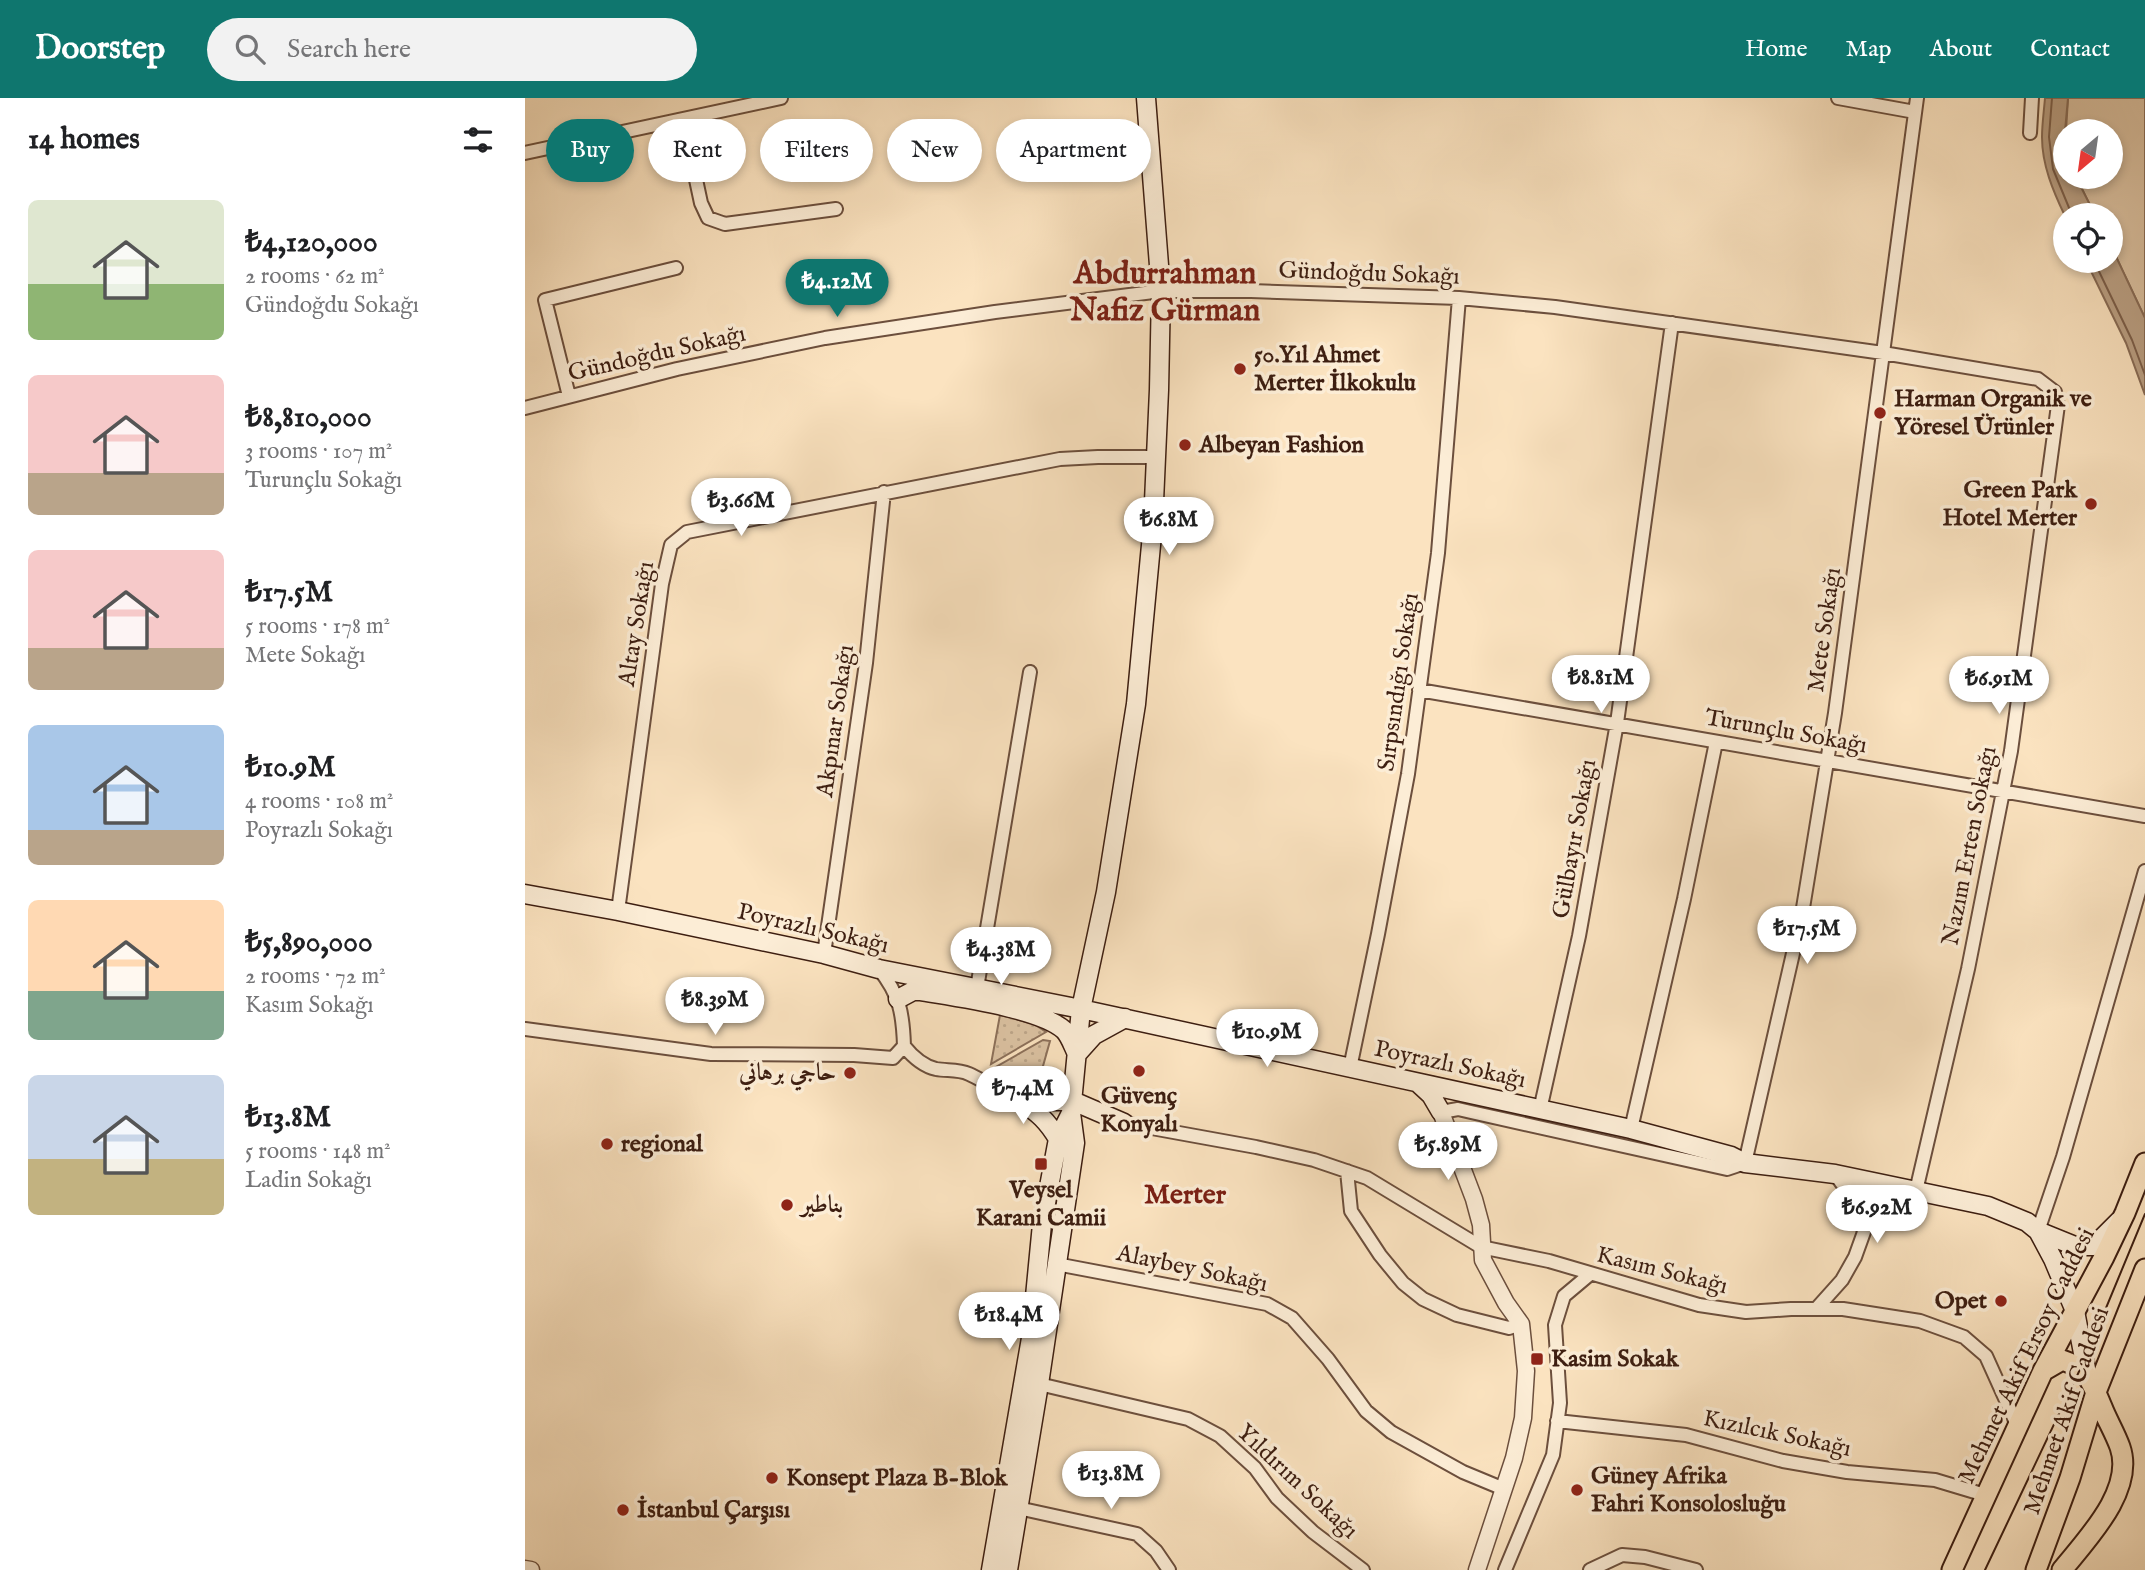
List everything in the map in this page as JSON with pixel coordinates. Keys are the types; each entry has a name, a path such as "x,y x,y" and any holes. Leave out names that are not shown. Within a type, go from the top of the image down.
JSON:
{"main road":[{"path":"1008,1570 1075,1143 1072,1107 1081,1009 1106,892 1136,704 1153,524 1161,291 1146,98"},
{"name":"Poyrazlı Sokağı","path":"525,894 824,954 879,969 1125,1018 1631,1129 1731,1156 1745,1163 1835,1174 1988,1206 2075,1246 2094,1246 2112,1230 2125,1213"},
{"path":"898,999 912,991 920,991 1036,1014 1067,1032 1077,1054"},
{"path":"1077,1054 1094,1035 1125,1018"},
{"path":"1418,1083 1431,1094 1441,1112"},
{"path":"1009,1093 1072,1107 1124,1124"},
{"path":"1009,1093 1039,1113 1058,1139"},
{"path":"1441,1112 1450,1097 1464,1093"},
{"path":"991,1570 1031,1338 1042,1224 1058,1139 1072,1107"},
{"name":"Mehmet Akif Ersoy Caddesi","path":"1952,1570 2043,1371 2125,1213 2145,1163"},
{"path":"2038,1231 2075,1311 2087,1374 2121,1448 2123,1468 2119,1488 2098,1525 2062,1570"},
{"name":"Mehmet Akif Caddesi","path":"2036,1570 2070,1478 2096,1392 2145,1269"},
{"path":"2043,1371 2062,1360 2087,1374"}],"street":[{"path":"683,119 781,98"},
{"path":"1838,98 1915,112"},
{"name":"Mete Sokağı","path":"1745,1163 1802,914 1828,761 1917,98"},
{"path":"2030,133 2032,98"},
{"path":"525,153 648,127"},
{"path":"696,182 701,203 708,218 725,224 836,209"},
{"path":"569,396 545,300 676,268"},
{"name":"Gündoğdu Sokağı","path":"525,408 677,369 825,338 995,312 1161,291 1251,291 1459,298 1555,307 1883,353"},
{"name":"Sırpsındığı Sokağı","path":"1350,1068 1408,774 1438,553 1459,298"},
{"name":"Gülbayır Sokağı","path":"1541,1110 1579,936 1617,723 1672,323"},
{"name":"Nazım Erten Sokağı","path":"1883,353 2038,379 2055,392 2058,405 2011,751 1968,969 1916,1191"},
{"name":"Altay Sokağı","path":"618,911 662,584 671,545 687,532 1060,459 1156,457"},
{"name":"Akpınar Sokağı","path":"824,954 866,663 884,492"},
{"path":"977,988 1030,672"},
{"name":"Turunçlu Sokağı","path":"1419,690 2145,816"},
{"path":"1631,1129 1684,899 1716,742"},
{"path":"2038,1231 2063,1157 2145,871"},
{"path":"525,1030 711,1054 854,1055 893,1058 904,1046 904,1023 892,985 879,969"},
{"path":"904,1046 922,1063 935,1069 952,1069 968,1074 1009,1093"},
{"path":"1441,1112 1474,1199 1481,1226 1483,1261 1521,1324 1525,1371 1523,1418 1514,1458 1477,1570"},
{"name":"Poyrazlı Sokağı","path":"1441,1112 1471,1112 1727,1169 1745,1163"},
{"name":"Kasım Sokağı","path":"1124,1124 1268,1149 1314,1160 1367,1178 1481,1247 1549,1261 1699,1306 1746,1312 1843,1309 1920,1321 1964,1337 1986,1356 2018,1427"},
{"path":"1347,1171 1352,1211 1380,1255 1403,1283 1423,1298 1457,1315 1509,1328 1521,1324"},
{"path":"1816,1309 1842,1280 1855,1257 1864,1232 1856,1203 1835,1174"},
{"name":"Alaybey Sokağı","path":"1056,1264 1267,1304 1292,1318 1328,1359 1366,1411 1391,1432 1463,1472 1504,1489"},
{"path":"1505,1570 1553,1455 1560,1403 1555,1325 1563,1296 1589,1275"},
{"name":"Yıldırım Sokağı","path":"1039,1384 1188,1419 1220,1436 1255,1468 1277,1499 1313,1532 1363,1570"},
{"name":"Kızılcık Sokağı","path":"1557,1421 1686,1435 1783,1461 1847,1472 1935,1480 1985,1495"},
{"path":"1018,1508 1137,1534 1156,1551 1169,1570"},
{"path":"1590,1570 1622,1555 1644,1557 1696,1570"},
{"path":"525,1569 531,1570"}],"shaded area":[{"path":"2068,98 2145,98 2145,318 2123,271 2123,203 2089,203 2082,189 2123,189 2123,119 2067,119"},
{"path":"1000,1015 1034,1024 1046,1032 991,1064"},
{"path":"1043,1040 1050,1041 1036,1091 1007,1083 987,1072"}],"water":[{"path":"2045,98 2068,98 2066,119 2053,119 2053,189 2042,147"},
{"path":"2053,189 2082,189 2089,203 2059,203"},
{"path":"2123,271 2145,318 2145,395 2126,343 2092,273"}],"tram line":[{"path":"1985,1570 2084,1361 2145,1214"}],"place":[{"name":"50.Yıl Ahmet Merter İlkokulu","path":"1240,369"},
{"name":"Harman Organik ve Yöresel Ürünler","path":"1880,413"},
{"name":"Albeyan Fashion","path":"1185,445"},
{"name":"Green Park Hotel Merter","path":"2091,504"},
{"name":"Güvenç Konyalı","path":"1139,1071"},
{"name":"حاجي برهاني","path":"850,1073"},
{"name":"regional","path":"607,1144"},
{"name":"Veysel Karani Camii","path":"1041,1164"},
{"name":"بناطير","path":"787,1205"},
{"name":"Opet","path":"2001,1301"},
{"name":"Kasim Sokak","path":"1537,1359"},
{"name":"Konsept Plaza B-Blok","path":"772,1478"},
{"name":"Güney Afrika Fahri Konsolosluğu","path":"1577,1490"},
{"name":"İstanbul Çarşısı","path":"623,1510"}],"district":[{"name":"Abdurrahman Nafiz Gürman","path":"1165,292"},
{"name":"Merter","path":"1185,1195"}]}
